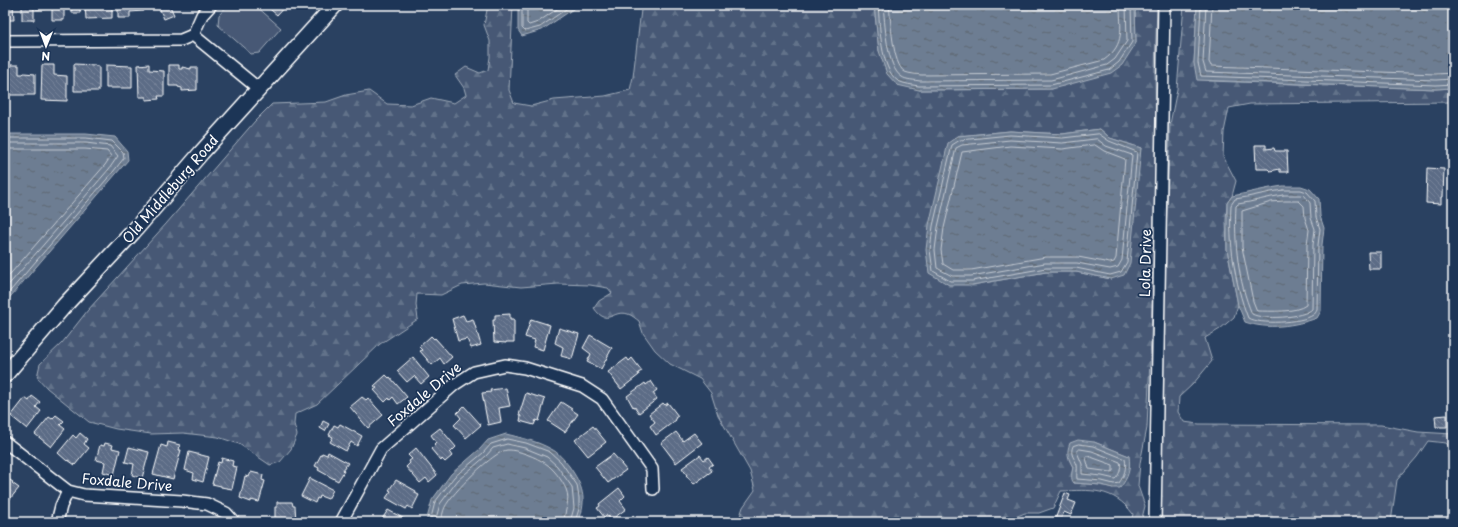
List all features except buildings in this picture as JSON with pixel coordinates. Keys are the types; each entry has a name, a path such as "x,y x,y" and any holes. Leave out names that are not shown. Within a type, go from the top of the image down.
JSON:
{"main road":[{"name":"Old Middleburg Road","path":"5,375 64,306 133,232 200,153 336,5"}],"street":[{"path":"5,41 181,40 194,35 202,15 211,5"},
{"name":"Lola Drive","path":"1156,522 1164,5"},
{"path":"194,35 259,89"},
{"name":"Foxdale Drive","path":"341,522 381,449 454,385 474,372 505,366 525,368 582,386 602,399 652,469 654,489"},
{"name":"Foxdale Drive","path":"5,442 68,491 84,495 182,501 206,504 226,513 234,522"},
{"path":"57,522 61,506 68,491"}],"green space":[{"path":"228,5 255,5 281,28 259,53 251,54 218,25 219,15"},
{"path":"488,5 513,5 509,90 514,103 531,106 554,100 605,96 630,90 633,77 641,10 644,5 874,5 879,51 919,90 1052,89 1136,43 1135,5 1157,5 1155,69 1156,153 1152,314 1147,428 1140,463 1138,486 1145,506 1141,522 1131,522 1133,514 1117,499 1100,492 1082,490 1061,491 1053,508 1039,513 1025,513 1015,517 1013,522 738,522 743,507 755,490 750,471 718,415 711,393 700,379 670,364 655,350 643,333 639,321 634,317 623,313 610,317 603,317 599,314 594,308 599,301 612,293 608,288 590,285 558,284 521,287 484,283 462,285 441,295 417,294 416,305 418,319 380,344 317,404 295,414 294,424 297,435 291,449 280,462 270,465 239,444 218,437 183,433 151,434 116,429 89,422 47,388 37,377 40,364 62,343 88,310 166,224 255,121 272,104 326,102 346,95 369,91 387,104 411,105 431,98 454,103 466,95 464,88 455,75 466,67 480,73 488,70 490,41 484,25","holes":["1100,129 1110,138 1141,148 1111,279 1076,272 1046,272 972,285 958,136 1010,131 1062,134","1094,442 1129,456 1113,488 1101,485 1074,483 1072,474 1073,467 1069,459"]},
{"path":"1184,5 1197,5 1194,63 1209,81 1436,89 1453,88 1453,102 1250,104 1229,108 1224,132 1223,156 1236,181 1232,196 1227,203 1227,249 1238,305 1234,317 1220,329 1205,338 1212,361 1193,384 1179,397 1178,412 1184,422 1199,424 1381,425 1418,432 1453,434 1453,451 1446,443 1428,441 1417,457 1397,480 1391,522 1160,522 1162,343 1170,124 1177,89"}],"water":[{"path":"518,5 579,5 542,30 522,36 518,30"},
{"path":"874,5 1135,5 1136,43 1122,65 1111,73 1052,89 919,90 897,85 887,74 879,51"},
{"path":"1197,5 1453,5 1453,88 1436,89 1197,80 1194,63"},
{"path":"1100,129 1110,138 1141,148 1130,263 1124,275 1111,279 1076,272 1046,272 972,285 949,285 929,273 926,250 929,225 948,143 958,136 1010,131 1062,134"},
{"path":"5,134 86,134 115,137 127,151 128,160 5,303"},
{"path":"1283,186 1301,186 1310,189 1319,199 1320,216 1324,228 1322,245 1321,311 1317,318 1300,323 1281,326 1262,326 1245,322 1238,305 1227,249 1227,203 1232,196"},
{"path":"506,434 546,446 561,456 578,480 582,492 583,506 579,521 426,522 432,500 451,474 480,449 488,440"},
{"path":"1078,440 1094,442 1129,456 1130,465 1128,473 1120,488 1074,483 1072,477 1073,467 1069,458 1068,450 1070,443"}]}
